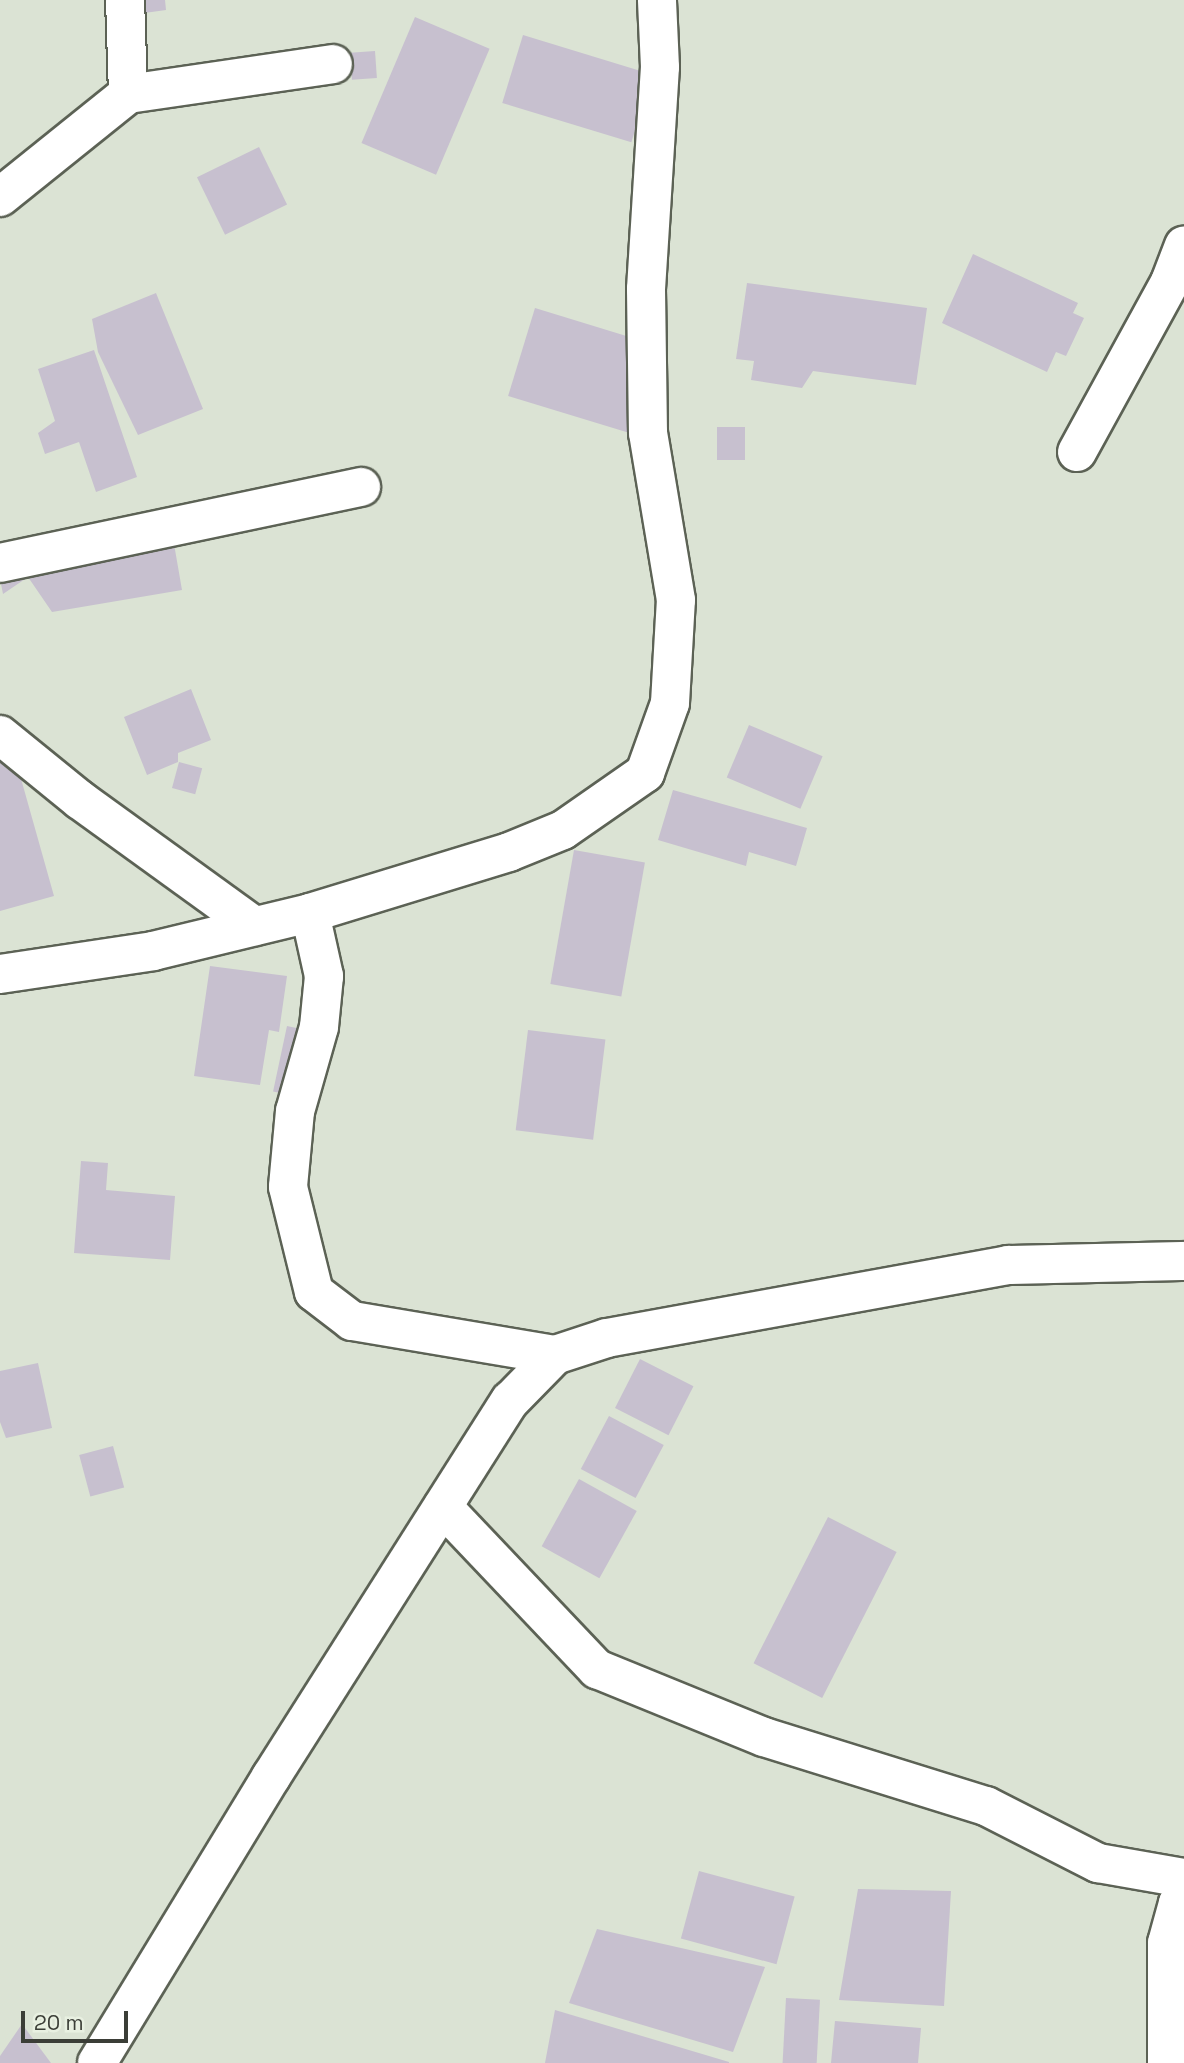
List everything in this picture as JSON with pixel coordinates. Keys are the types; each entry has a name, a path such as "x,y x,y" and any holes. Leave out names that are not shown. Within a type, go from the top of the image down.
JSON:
{"street":[{"path":"125,0 128,94"},
{"path":"0,974 153,951 310,913 509,852 563,830 645,773 670,702 676,600 648,433 646,289 660,67 657,0"},
{"path":"0,197 128,94 333,64"},
{"path":"1077,452 1170,282 1184,246"},
{"path":"0,563 361,487"},
{"path":"0,735 80,800 254,926"},
{"path":"310,913 324,976 319,1027 295,1111 288,1187 314,1292 352,1321 555,1355"},
{"path":"97,2063 510,1401 555,1355 607,1338 1008,1265 1184,1261"},
{"path":"443,1507 597,1669 764,1737 986,1806 1098,1863 1184,1878"},
{"path":"1167,2063 1167,1943 1178,1903 1184,1897"}],"building":[{"path":"136,0 165,0 166,10 137,14"},
{"path":"415,17 490,49 436,175 361,143"},
{"path":"523,35 652,74 631,142 502,103"},
{"path":"375,51 377,78 352,80 350,53"},
{"path":"259,147 287,205 225,235 197,177"},
{"path":"973,254 1078,303 1073,313 1084,318 1066,356 1056,352 1047,372 942,323"},
{"path":"747,283 927,308 916,385 813,371 802,388 751,380 754,361 736,359"},
{"path":"156,293 203,409 138,435 98,352 92,319"},
{"path":"535,308 668,349 641,437 508,396"},
{"path":"94,350 137,477 96,492 79,442 45,454 38,433 55,421 38,369"},
{"path":"717,427 745,427 745,460 717,460"},
{"path":"169,515 182,590 52,612 28,577 3,594 0,579"},
{"path":"191,689 211,740 178,753 178,762 147,775 124,717"},
{"path":"749,725 823,756 800,809 727,777"},
{"path":"7,729 54,896 0,911 0,732"},
{"path":"179,762 202,768 195,794 172,788"},
{"path":"673,790 807,828 796,866 749,852 746,866 658,840"},
{"path":"574,850 645,863 621,996 550,984"},
{"path":"210,966 287,976 279,1032 269,1030 260,1085 194,1076"},
{"path":"287,1026 328,1035 314,1100 273,1092"},
{"path":"528,1030 605,1040 593,1140 516,1130"},
{"path":"81,1161 108,1163 106,1190 175,1196 170,1260 74,1253"},
{"path":"640,1359 693,1386 668,1435 615,1408"},
{"path":"38,1363 52,1428 6,1438 0,1422 0,1371"},
{"path":"609,1416 664,1445 636,1498 581,1469"},
{"path":"113,1446 124,1488 90,1497 79,1455"},
{"path":"579,1479 637,1511 599,1578 542,1546"},
{"path":"828,1517 897,1552 822,1698 754,1663"},
{"path":"699,1871 795,1897 777,1964 681,1939"},
{"path":"858,1889 951,1891 944,2006 839,2000"},
{"path":"597,1929 765,1967 733,2052 569,2003"},
{"path":"786,1998 820,2000 817,2063 783,2063"},
{"path":"555,2010 729,2062 729,2063 545,2063"},
{"path":"835,2021 921,2028 918,2063 831,2063"},
{"path":"22,2024 51,2063 0,2063 0,2056"}]}
